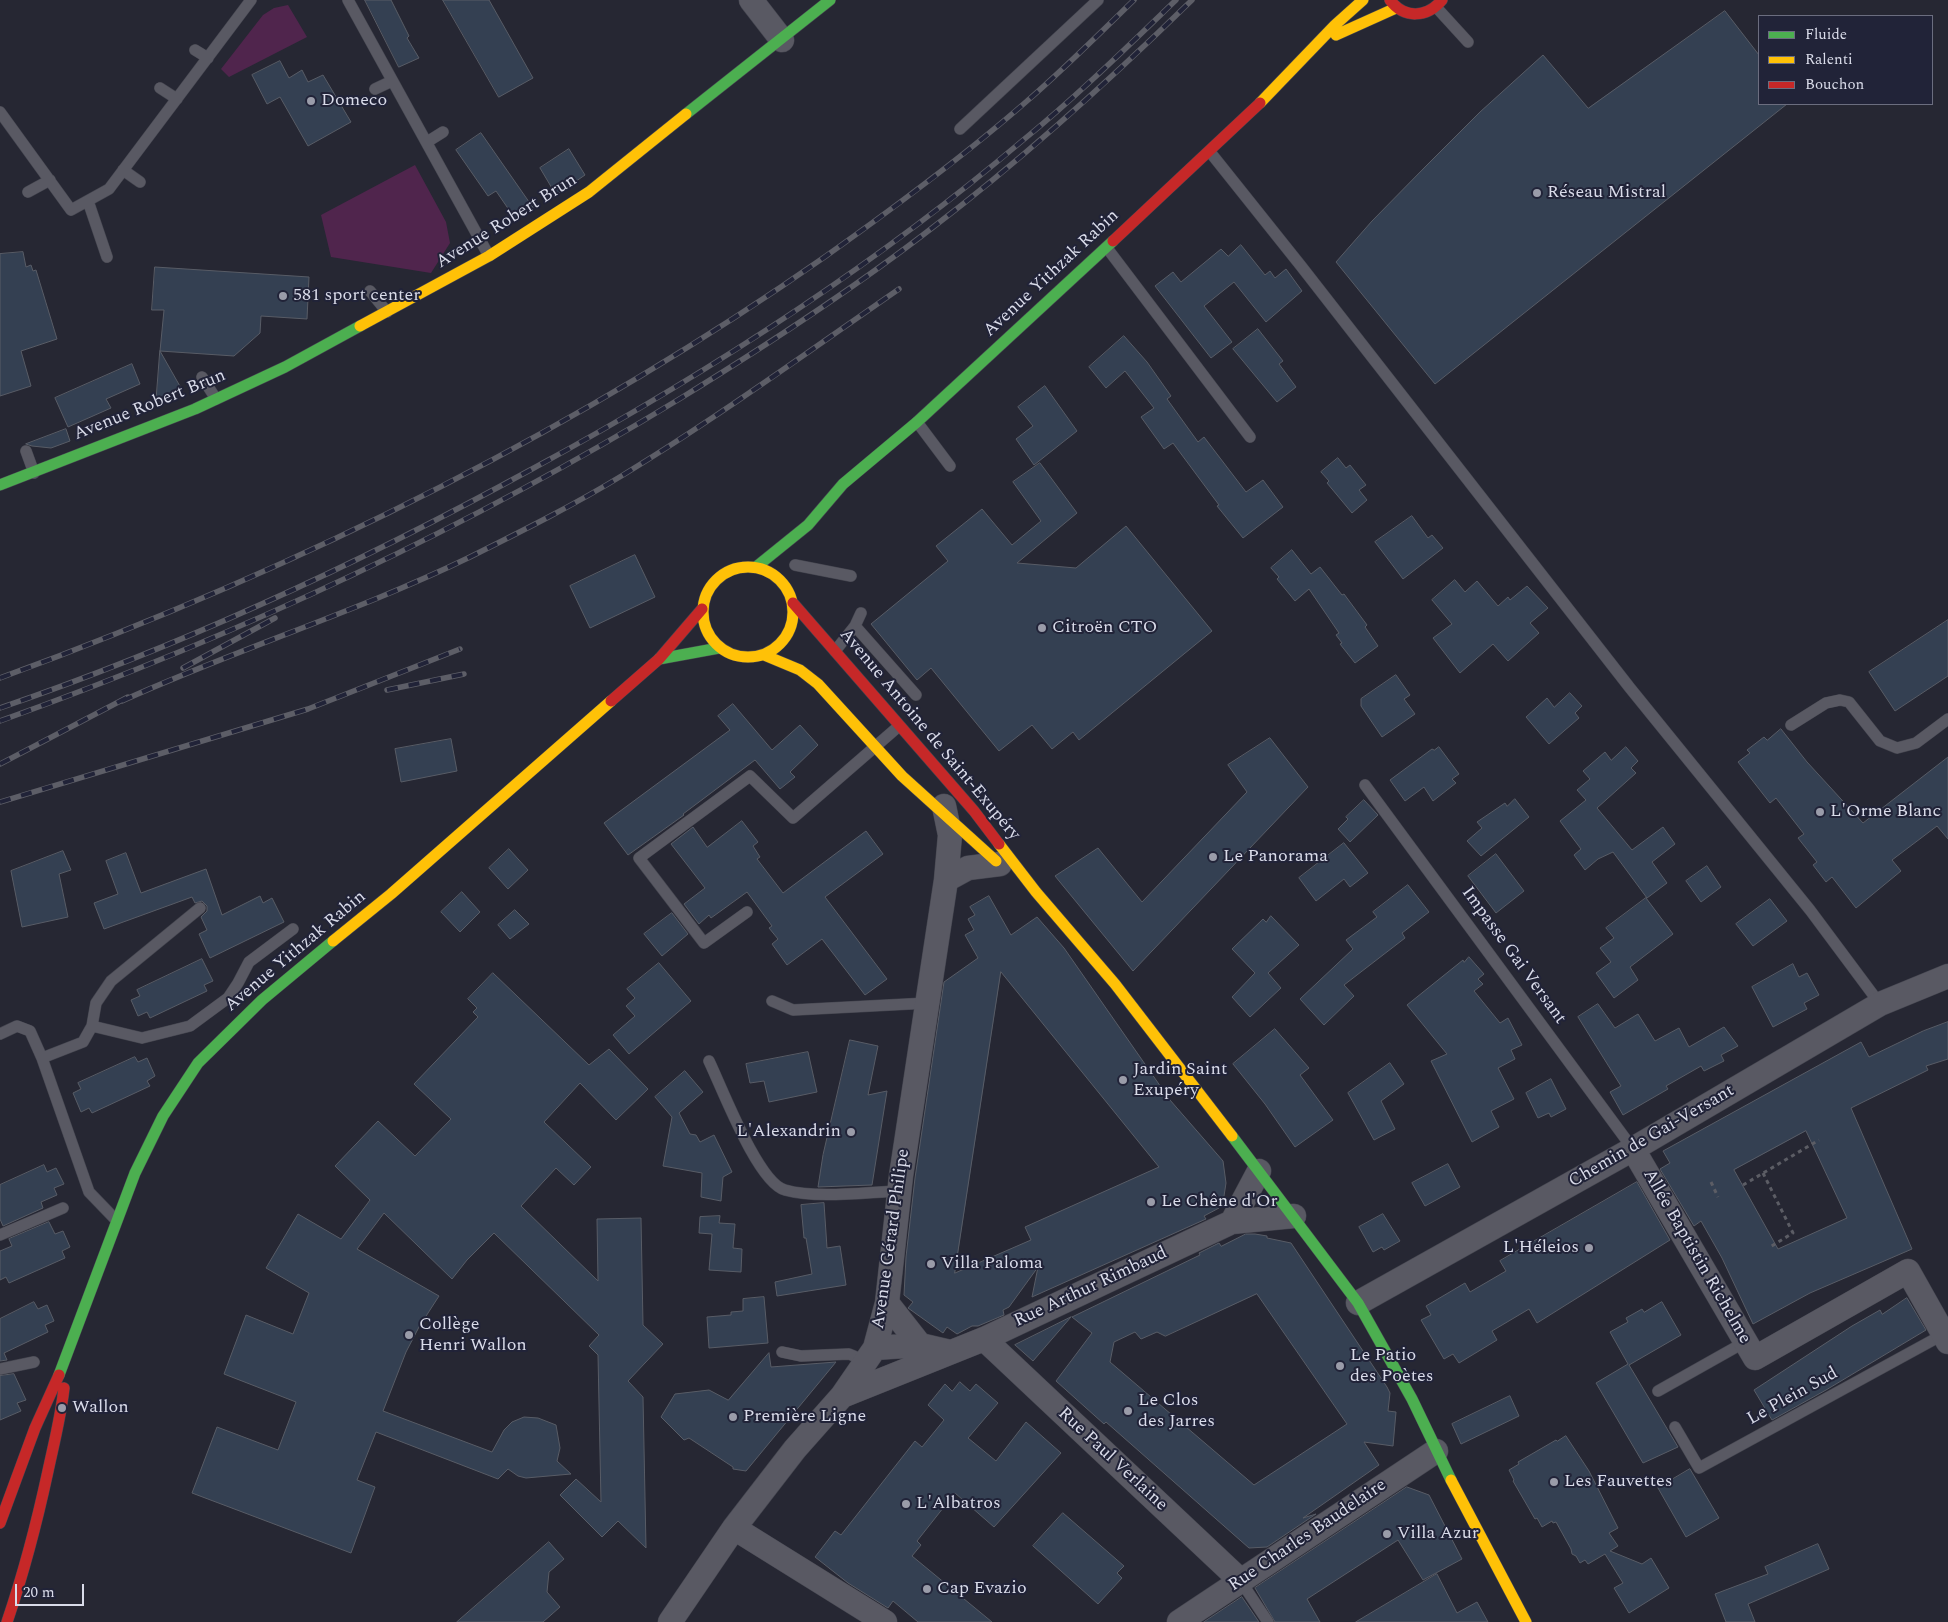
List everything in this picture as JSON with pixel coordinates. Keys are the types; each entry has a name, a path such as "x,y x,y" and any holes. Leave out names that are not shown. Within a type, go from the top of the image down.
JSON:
{"main road":[{"name":"Avenue Robert Brun","path":"0,485 216,399 286,367 490,256 589,192 830,0"},
{"path":"1317,46 1335,25 1363,0"},
{"path":"1317,46 1346,28 1379,17 1393,4 1404,13 1419,15 1427,13 1439,4"},
{"name":"Avenue Yithzak Rabin","path":"756,567 808,525 843,484 916,422 1107,248 1210,152 1317,46"},
{"name":"Avenue Yithzak Rabin","path":"791,597 798,555 808,525"},
{"path":"756,567 769,572 781,580 791,597 793,619 788,634 778,646 764,654 748,658 732,655 719,648 709,637 703,624 702,609 705,595 714,581 733,569 756,567"},
{"name":"Avenue Antoine de Saint-Exupéry","path":"791,597 899,726 974,811 1036,892 1115,984 1294,1216 1358,1303 1412,1400 1436,1451 1526,1622"},
{"name":"Avenue Yithzak Rabin","path":"1,1522 35,1428 68,1354 116,1220 135,1173 163,1116 198,1062 262,1000 391,894 659,659 702,609"},
{"path":"659,659 719,648"},
{"name":"Avenue Antoine de Saint-Exupéry","path":"764,654 800,670 818,684 902,776 1000,864 1036,892"},
{"name":"Avenue Yithzak Rabin","path":"7,1622 16,1599 34,1536 62,1408 68,1354"}],"street":[{"path":"751,0 782,40"},
{"name":"Avenue Gérard Philipe","path":"670,1622 734,1528 795,1449 842,1396 871,1354 887,1303 900,1191 946,880 950,835 947,816 938,785 921,751"},
{"path":"946,880 968,868 1000,864"},
{"name":"Chemin de Gai-Versant","path":"1358,1303 1633,1149 1880,1004 1948,976"},
{"name":"Allée Baptistin Richelme","path":"1633,1149 1755,1358 1908,1271 1946,1338"},
{"path":"1232,1222 1259,1171"},
{"name":"Rue Arthur Rimbaud","path":"842,1396 984,1339 1232,1222 1294,1216"},
{"path":"887,1303 920,1344"},
{"name":"Rue Paul Verlaine","path":"984,1339 1240,1580"},
{"path":"871,1354 920,1344 950,1352"},
{"path":"871,1354 902,1372"},
{"name":"Rue Charles Baudelaire","path":"1179,1622 1436,1451"},
{"path":"734,1528 884,1622"}],"lane":[{"path":"0,112 71,210 109,189 252,0"},
{"path":"348,0 490,256"},
{"path":"960,130 1098,0"},
{"path":"1439,4 1468,42"},
{"path":"194,50 208,58"},
{"path":"375,89 392,81"},
{"path":"160,88 177,99"},
{"path":"427,142 443,132"},
{"path":"1210,152 1606,658 1810,910 1880,1004"},
{"path":"123,170 140,182"},
{"path":"28,192 50,180"},
{"path":"88,201 107,258"},
{"path":"1107,248 1250,437"},
{"path":"370,291 386,312"},
{"path":"202,376 216,399"},
{"path":"916,422 950,466"},
{"path":"26,451 34,473"},
{"path":"798,555 851,576"},
{"path":"835,651 855,626 861,612"},
{"path":"855,626 916,695"},
{"path":"1791,725 1826,703 1840,700 1849,702 1880,740 1897,748 1916,743 1948,719"},
{"path":"747,912 704,943 639,858 750,776 793,818 899,726"},
{"name":"Impasse Gai Versant","path":"1365,785 1633,1149"},
{"path":"42,1058 83,1042 92,1026 96,1003 111,981 200,908"},
{"path":"92,1026 142,1038 190,1026 228,998 249,962 293,929"},
{"path":"772,1001 793,1010 928,1003"},
{"path":"0,1034 16,1026 30,1031 42,1058 89,1192 116,1220"},
{"path":"709,1062 758,1164 774,1184 784,1190 815,1194 900,1191"},
{"path":"0,1235 63,1208"},
{"name":"Le Plein Sud","path":"1675,1427 1699,1468 1946,1338"},
{"path":"1658,1390 1745,1342"},
{"path":"782,1352 800,1356 871,1354"},
{"path":"0,1369 34,1362"},
{"path":"1240,1580 1268,1622"}],"path":[{"path":"1742,1185 1818,1140"},
{"path":"1763,1173 1794,1233 1770,1247"},
{"path":"1711,1182 1718,1197"}],"shaded area":[{"path":"288,5 307,37 229,77 221,69 263,15 274,8"},
{"path":"415,165 446,222 450,243 431,273 331,257 321,215"}],"building":[{"path":"365,0 391,0 409,36 407,38 419,58 399,67"},
{"path":"443,0 489,0 533,78 499,97"},
{"name":"Réseau Mistral","path":"1725,11 1758,54 1758,105 1786,105 1435,384 1336,262 1372,221 1480,112 1543,55 1588,108"},
{"name":"Domeco","path":"280,61 289,78 302,70 308,82 323,75 351,122 308,146 280,97 267,104 252,75"},
{"path":"481,133 534,209 516,220 496,191 488,196 456,150"},
{"path":"569,149 585,175 556,195 540,168"},
{"path":"1241,245 1265,275 1270,271 1275,278 1286,269 1302,291 1266,322 1234,282 1204,306 1232,342 1211,358 1155,286 1173,272 1181,282 1221,249 1228,256"},
{"path":"23,252 26,267 31,265 33,271 36,270 57,339 21,351 31,386 0,396 0,254"},
{"path":"155,267 309,277 307,319 261,316 260,333 234,356 160,351 164,310 152,310"},
{"path":"1258,329 1283,361 1279,364 1296,387 1277,402 1233,349"},
{"path":"1124,336 1147,362 1171,396 1167,399 1198,442 1204,437 1246,492 1263,480 1283,507 1243,538 1217,506 1219,505 1173,443 1164,449 1141,417 1154,408 1125,371 1106,388 1089,367"},
{"path":"160,351 181,388 156,404"},
{"path":"132,364 140,384 106,399 111,408 68,427 55,398"},
{"path":"1045,386 1077,431 1034,465 1016,439 1033,426 1018,407"},
{"path":"66,429 70,441 51,448 26,444"},
{"path":"1338,458 1346,468 1350,465 1366,485 1359,490 1367,500 1352,513 1327,483 1329,481 1321,472"},
{"name":"Citroën CTO","path":"1040,463 1077,513 1017,563 1076,568 1126,526 1212,631 1079,740 1073,732 1052,749 1032,725 999,751 931,668 917,680 871,624 948,561 936,546 982,509 1012,545 1041,521 1013,482"},
{"path":"1412,516 1428,538 1432,535 1443,548 1403,579 1375,542"},
{"path":"1292,550 1311,574 1320,567 1342,595 1344,594 1367,625 1365,627 1378,646 1355,663 1340,644 1342,643 1336,635 1339,633 1309,589 1295,601 1277,579 1279,577 1271,568"},
{"path":"635,555 655,597 590,628 570,586"},
{"path":"1455,580 1465,592 1477,581 1498,606 1508,597 1510,600 1527,586 1548,608 1530,623 1539,633 1508,661 1493,644 1460,673 1433,638 1452,624 1432,600"},
{"path":"1948,620 1948,676 1895,711 1869,672"},
{"path":"1396,675 1410,695 1404,699 1415,714 1382,737 1361,706 1361,699"},
{"path":"1570,693 1582,706 1575,713 1579,718 1549,744 1526,717 1547,698 1554,707"},
{"path":"733,704 772,750 800,725 818,745 790,772 795,777 780,789 755,760 684,815 628,855 604,823 730,730 718,716"},
{"name":"L'Orme Blanc","path":"1781,729 1807,762 1863,823 1948,757 1948,839 1937,826 1892,860 1901,871 1856,908 1832,877 1826,882 1813,865 1817,862 1798,838 1804,834 1776,798 1770,803 1738,762 1750,753 1747,750 1764,737 1767,740"},
{"name":"Le Panorama","path":"1270,738 1308,787 1133,971 1055,876 1098,848 1142,902 1247,792 1228,765"},
{"path":"451,739 457,771 401,782 395,749"},
{"path":"1439,747 1459,774 1452,779 1456,783 1433,801 1424,787 1405,801 1390,780 1432,749 1434,750"},
{"path":"1626,747 1638,761 1631,768 1636,773 1597,808 1632,850 1663,827 1675,844 1652,862 1667,883 1647,898 1613,852 1598,859 1585,870 1574,855 1581,849 1560,821 1586,800 1577,790 1590,779 1583,771 1605,752 1611,760"},
{"path":"1515,799 1529,817 1481,856 1467,841 1482,828 1477,822 1505,803 1507,806"},
{"path":"1364,800 1378,815 1350,842 1338,829 1348,819 1346,817"},
{"path":"742,821 758,842 753,846 760,857 757,859 783,893 866,831 883,854 825,897 887,979 865,995 822,939 787,965 772,944 778,939 769,928 772,926 747,892 711,918 709,915 699,924 684,904 705,888 671,844 693,827 707,847"},
{"path":"1344,843 1368,873 1350,887 1344,879 1316,901 1299,878"},
{"path":"509,849 528,870 508,889 489,868"},
{"path":"63,851 71,870 59,874 68,917 22,927 11,871"},
{"path":"126,853 141,893 206,869 222,915 260,896 263,903 272,898 284,922 210,958 199,934 207,930 201,917 207,911 207,906 202,901 195,903 192,897 104,929 94,903 118,894 106,861"},
{"path":"1496,854 1524,891 1496,913 1468,876"},
{"path":"1707,866 1721,887 1701,902 1686,881"},
{"path":"1408,885 1429,912 1402,933 1405,938 1344,985 1354,996 1324,1025 1300,999 1353,949 1346,940 1377,917 1373,912"},
{"path":"462,892 480,912 460,932 441,912"},
{"path":"989,896 1011,935 1037,917 1064,948 1170,1100 1223,1161 1226,1183 1224,1196 1219,1208 1204,1216 1206,1219 1032,1297 1038,1267 1009,1307 1003,1310 1004,1315 978,1326 972,1326 957,1334 947,1327 943,1333 908,1308 913,1302 904,1295 906,1257 915,1178 944,982 978,958 965,935 974,930 968,919 975,915 970,907","holes":["1001,972 1159,1167 1025,1227 1031,1240 955,1273"]},
{"path":"1646,898 1673,934 1630,967 1638,980 1614,998 1596,973 1611,962 1600,948 1614,938 1606,928"},
{"path":"1770,899 1787,921 1753,946 1736,924"},
{"path":"515,910 529,924 510,939 498,925"},
{"path":"672,913 688,934 662,956 644,934"},
{"path":"1271,916 1299,945 1268,973 1281,988 1250,1017 1232,997 1255,973 1232,949 1263,919 1266,922"},
{"path":"1469,957 1484,974 1478,979 1483,984 1474,991 1500,1023 1508,1018 1522,1045 1511,1050 1515,1059 1498,1068 1514,1099 1491,1111 1499,1127 1472,1142 1431,1061 1447,1054 1407,1005"},
{"path":"202,959 213,981 204,985 207,991 150,1018 147,1012 138,1016 131,1000 140,996 137,990"},
{"path":"659,963 691,1001 629,1054 613,1035 635,1016 626,1006 635,998 627,989"},
{"path":"1793,964 1799,977 1807,973 1819,995 1804,1003 1807,1009 1773,1027 1752,987"},
{"path":"493,973 589,1065 609,1049 648,1089 616,1120 580,1083 544,1122 591,1167 574,1185 556,1168 521,1206 598,1281 597,1219 641,1218 643,1325 663,1344 628,1381 643,1397 646,1548 618,1521 602,1537 560,1495 576,1479 601,1502 598,1355 589,1346 599,1335 494,1233 467,1260 452,1279 384,1213 357,1249 439,1296 406,1352 383,1411 492,1452 504,1430 512,1422 524,1417 538,1418 556,1425 560,1448 557,1461 571,1474 526,1478 518,1476 508,1469 498,1479 376,1432 357,1480 375,1487 351,1553 192,1493 217,1427 278,1450 296,1402 224,1374 246,1315 293,1334 309,1293 266,1268 298,1214 341,1239 370,1200 335,1166 378,1121 415,1156 451,1119 414,1084 478,1017 473,1012 477,1008 468,999"},
{"path":"1598,1004 1615,1028 1638,1014 1655,1041 1679,1028 1689,1047 1724,1027 1738,1046 1721,1055 1724,1061 1704,1071 1701,1066 1666,1086 1668,1089 1623,1115 1610,1092 1621,1086 1578,1017"},
{"path":"1948,1022 1948,1059 1926,1066 1928,1070 1851,1108 1912,1249 1810,1293 1753,1324 1722,1258 1701,1221 1694,1226 1660,1169 1670,1163 1663,1151 1861,1042 1869,1057 1923,1031","holes":["1806,1131 1847,1218 1778,1249 1734,1170"]},
{"path":"1275,1029 1309,1068 1300,1075 1333,1120 1295,1147 1265,1104 1233,1064"},
{"name":"L'Alexandrin","path":"850,1040 878,1046 868,1095 887,1091 872,1185 818,1187 823,1155"},
{"path":"808,1052 817,1092 769,1102 764,1081 750,1083 746,1064"},
{"path":"135,1057 138,1062 147,1058 155,1076 147,1081 150,1086 92,1113 89,1108 81,1112 73,1093 81,1089 78,1083"},
{"path":"1390,1063 1404,1084 1381,1101 1395,1129 1374,1140 1348,1093"},
{"path":"685,1071 703,1092 679,1113 690,1134 696,1135 700,1142 714,1135 732,1172 723,1177 721,1201 701,1197 702,1173 663,1166 672,1117 655,1097"},
{"path":"1551,1079 1566,1109 1551,1117 1549,1113 1538,1118 1526,1093"},
{"path":"1448,1164 1460,1187 1425,1206 1412,1183"},
{"path":"44,1165 47,1172 56,1168 64,1184 54,1188 57,1195 41,1202 43,1208 3,1226 0,1219 0,1185"},
{"name":"L'Héleios","path":"1637,1182 1670,1240 1537,1323 1529,1309 1492,1331 1497,1340 1459,1363 1453,1354 1444,1359 1421,1320 1431,1315 1426,1306 1465,1283 1470,1292 1506,1271 1500,1261"},
{"path":"824,1203 827,1248 840,1246 846,1285 777,1296 775,1282 812,1274 806,1238 804,1238 801,1205"},
{"path":"1383,1214 1400,1241 1384,1250 1382,1247 1373,1252 1359,1227"},
{"path":"720,1216 719,1223 735,1224 733,1248 742,1249 741,1272 709,1270 712,1234 699,1233 700,1217"},
{"path":"49,1222 55,1234 63,1231 70,1247 62,1251 65,1258 9,1283 6,1277 0,1280 0,1251 12,1246 9,1239"},
{"path":"1246,1234 1267,1236 1267,1238 1291,1243 1387,1387 1390,1393 1388,1411 1396,1412 1393,1446 1364,1442 1379,1465 1303,1518 1316,1514 1267,1547 1249,1548 1106,1422 1104,1424 1056,1381 1092,1333 1072,1317 1200,1255 1199,1253 1219,1243 1221,1246","holes":["1257,1294 1347,1424 1254,1485 1110,1362 1114,1342 1135,1332 1141,1339 1157,1332 1165,1336"]},
{"path":"764,1297 768,1343 709,1348 707,1317 731,1315 731,1312 743,1311 743,1299"},
{"path":"1907,1298 1926,1330 1772,1420 1754,1390 1852,1326 1880,1310 1882,1314"},
{"path":"34,1302 38,1309 47,1305 54,1321 45,1325 48,1332 4,1353 7,1360 0,1361 0,1319"},
{"path":"1662,1302 1681,1335 1629,1365 1678,1447 1643,1463 1596,1383 1628,1364 1610,1332 1628,1322 1626,1318 1642,1309 1644,1312"},
{"path":"1071,1317 1033,1361 1015,1345"},
{"name":"Première Ligne","path":"769,1353 771,1367 836,1362 746,1471 733,1469 733,1467 689,1438 684,1440 661,1417 675,1394 709,1390 728,1400"},
{"path":"14,1374 26,1400 17,1403 21,1411 0,1420 0,1376"},
{"path":"960,1382 970,1391 976,1384 998,1403 968,1438 996,1461 1026,1422 1061,1453 994,1527 955,1493 917,1541 921,1545 912,1556 992,1622 918,1622 893,1601 888,1608 848,1583 815,1557 835,1531 841,1535 915,1441 922,1447 944,1420 928,1405 945,1384 952,1391"},
{"path":"1510,1396 1519,1416 1461,1444 1452,1424"},
{"path":"1566,1436 1589,1471 1618,1528 1609,1533 1618,1546 1610,1551 1642,1564 1651,1558 1669,1588 1629,1613 1614,1588 1623,1583 1605,1554 1588,1564 1585,1560 1580,1563 1576,1556 1572,1554 1556,1522 1553,1523 1552,1521 1542,1527 1537,1518 1535,1519 1513,1481 1509,1470 1519,1464 1518,1462"},
{"path":"1690,1469 1719,1518 1686,1537 1658,1488"},
{"name":"Villa Azur","path":"1407,1487 1429,1495 1462,1559 1423,1580 1398,1540 1307,1599 1320,1622 1275,1622 1255,1588"},
{"path":"1063,1513 1124,1566 1117,1573 1122,1578 1098,1604 1033,1546"},
{"path":"549,1542 564,1559 549,1572 547,1592 560,1607 543,1622 457,1622"},
{"path":"1818,1544 1829,1569 1748,1604 1755,1622 1726,1622 1715,1594 1768,1574 1765,1567"},
{"path":"1437,1574 1457,1613 1477,1602 1488,1622 1356,1622"},
{"path":"1242,1597 1259,1622 1204,1622"}],"railway":[{"path":"0,678 108,637 322,545 427,494 631,382 730,321 878,219 1003,122 1041,89 1134,0"},
{"path":"0,708 137,657 271,600 337,569 403,537 532,469 660,396 724,357 847,276 965,188 1062,107 1176,0"},
{"path":"0,721 176,653 349,577 517,492 681,398 777,337 902,251 1000,174 1065,118 1192,0"},
{"path":"122,701 209,664 341,613 427,577 548,518 658,453 899,289"},
{"path":"183,668 275,618"},
{"path":"0,802 308,709 460,649"},
{"path":"387,690 464,674"},
{"path":"0,764 128,697"}],"traffic: fast":[{"path":"686,114 830,0"},
{"path":"756,567 808,525 843,484 917,422 1113,241"},
{"path":"0,485 195,409 285,367 360,326"},
{"path":"659,659 719,648"},
{"path":"59,1375 135,1173 163,1116 198,1063 262,1000 333,941"},
{"path":"1232,1136 1358,1303 1412,1399 1451,1480"}],"traffic: slow":[{"path":"1260,103 1335,25 1363,0"},
{"path":"1336,35 1396,8"},
{"path":"360,326 489,256 589,192 686,114"},
{"path":"739,567 757,567 773,574 786,587 793,603 793,612 793,621 786,637 773,650 757,657 739,657 723,650 710,637 703,621 703,603 710,587 723,574 739,567"},
{"path":"764,655 800,670 818,684 902,776 996,861"},
{"path":"333,941 391,894 611,701"},
{"path":"999,844 1036,892 1115,984 1232,1136"},
{"path":"1451,1480 1526,1622"}],"traffic: jam":[{"path":"1390,0 1402,11 1416,14 1430,10 1442,0"},
{"path":"1113,241 1260,103"},
{"path":"793,603 974,811 999,844"},
{"path":"611,701 659,659 702,609"},
{"path":"0,1523 35,1428 59,1375"},
{"path":"7,1622 25,1566 39,1509 57,1430 64,1388"}],"place":[{"name":"Domeco","path":"311,101"},
{"name":"Réseau Mistral","path":"1537,193"},
{"name":"581 sport center","path":"283,296"},
{"name":"Citroën CTO","path":"1042,628"},
{"name":"L'Orme Blanc","path":"1820,812"},
{"name":"Le Panorama","path":"1213,857"},
{"name":"Jardin Saint Exupéry","path":"1123,1080"},
{"name":"L'Alexandrin","path":"851,1132"},
{"name":"Le Chêne d'Or","path":"1151,1202"},
{"name":"L'Héleios","path":"1589,1248"},
{"name":"Villa Paloma","path":"931,1264"},
{"name":"Collège Henri Wallon","path":"409,1335"},
{"name":"Le Patio des Poètes","path":"1340,1366"},
{"name":"Wallon","path":"62,1408"},
{"name":"Le Clos des Jarres","path":"1128,1411"},
{"name":"Première Ligne","path":"733,1417"},
{"name":"Les Fauvettes","path":"1554,1482"},
{"name":"L'Albatros","path":"906,1504"},
{"name":"Villa Azur","path":"1387,1534"},
{"name":"Cap Evazio","path":"927,1589"}]}
